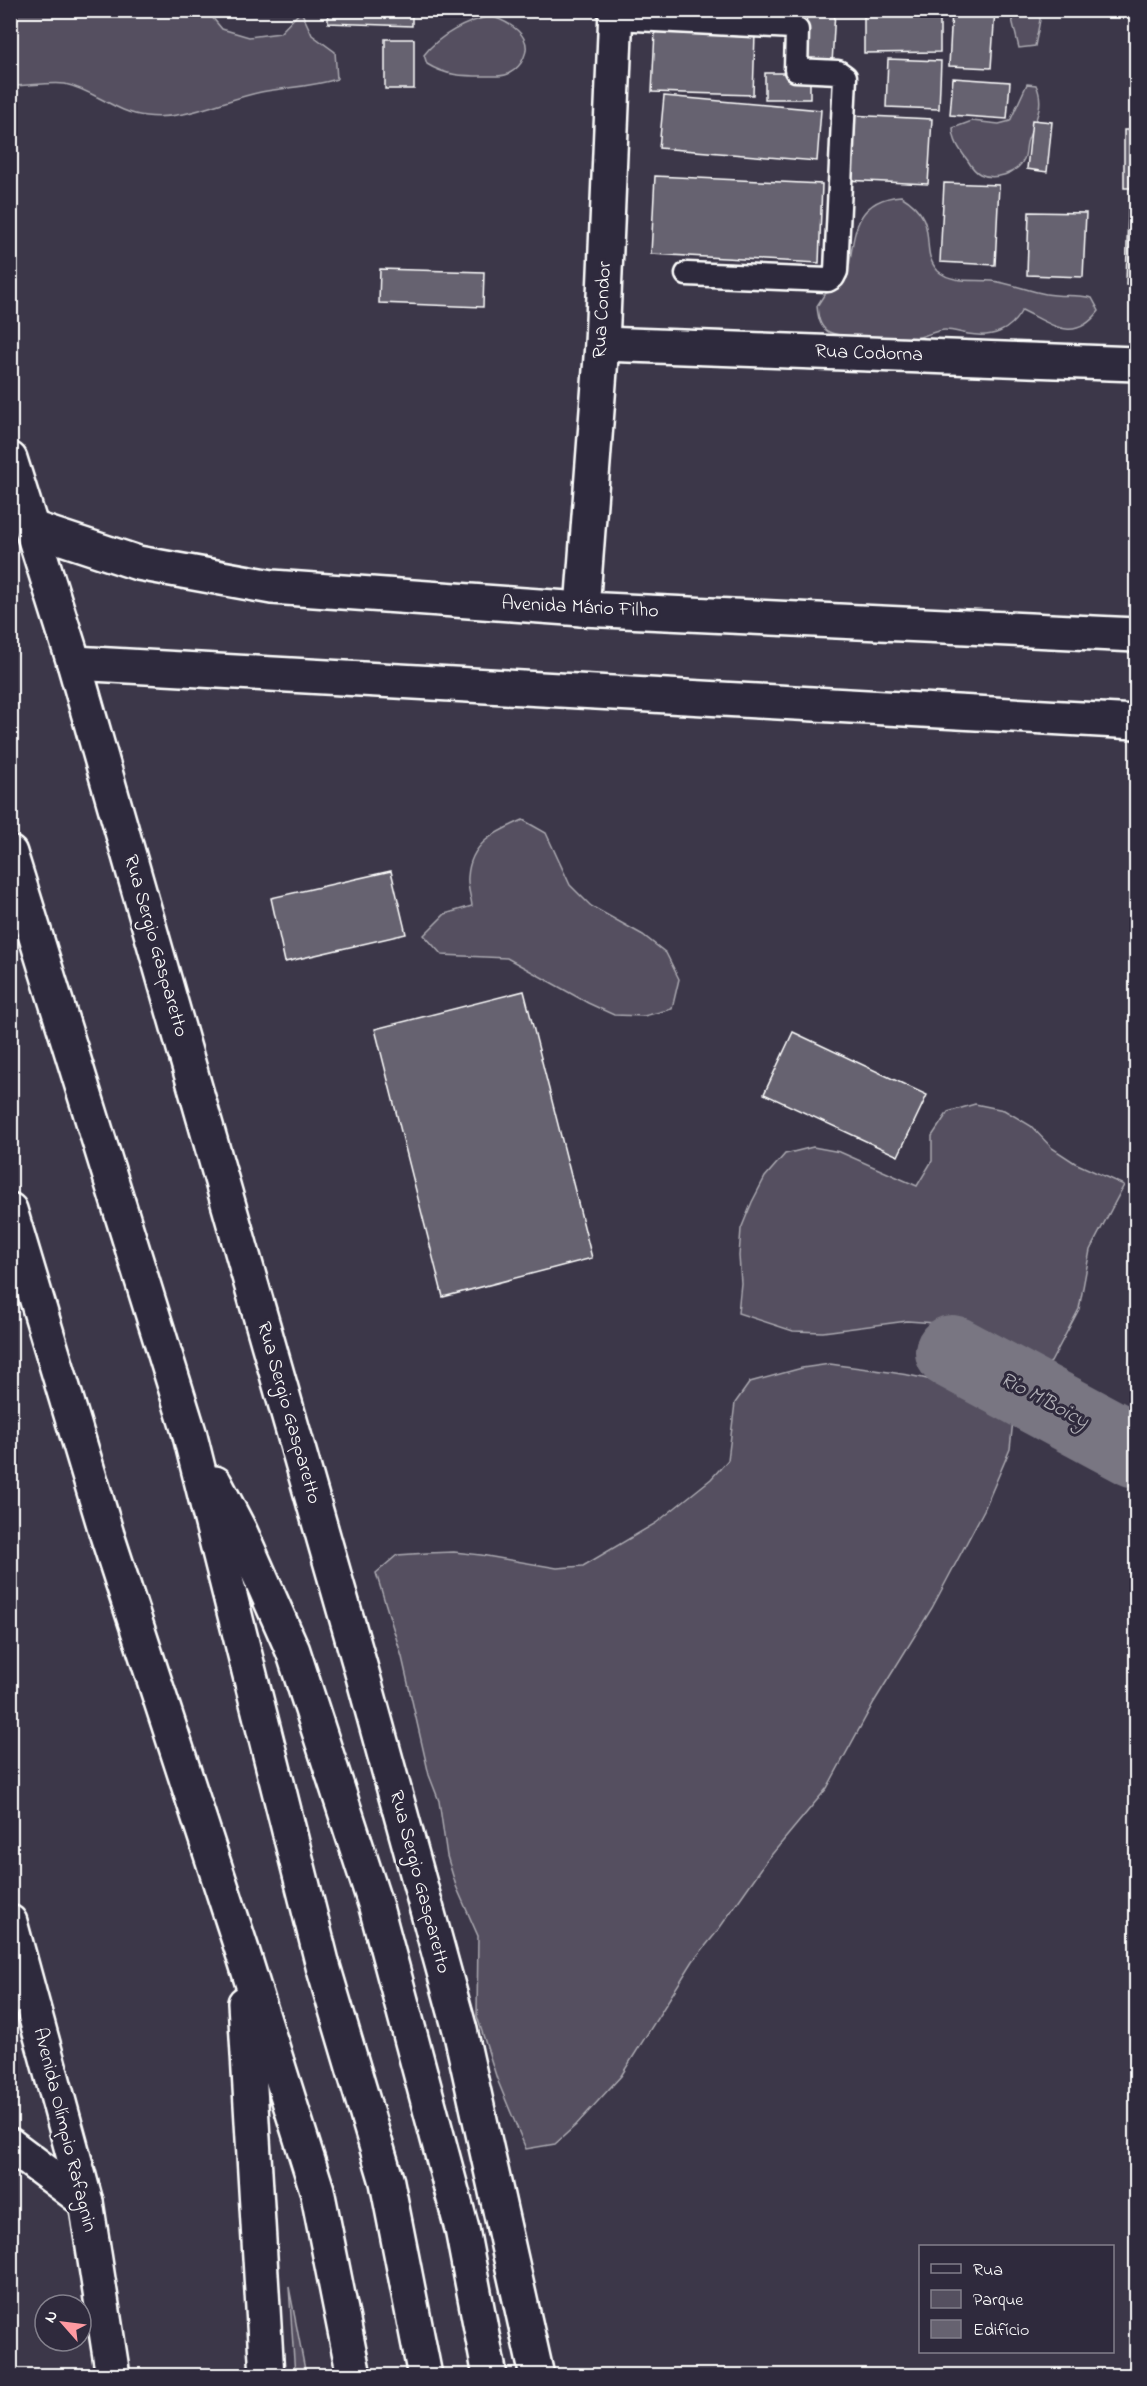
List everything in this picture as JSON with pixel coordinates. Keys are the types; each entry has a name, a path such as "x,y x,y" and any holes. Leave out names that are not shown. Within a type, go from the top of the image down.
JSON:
{"main road":[{"name":"Rua Condor","path":"582,609 602,344 616,14"},
{"name":"Rua Codorna","path":"602,344 1137,364"},
{"name":"Rua Sergio Gasparetto","path":"10,459 74,663 355,1646 460,2030 537,2376"},
{"name":"Avenida Mário Filho","path":"32,528 138,563 272,587 582,609 1137,635"},
{"path":"74,663 1137,722"},
{"path":"10,853 189,1432 323,1966 387,2182 425,2376"},
{"path":"10,1210 107,1535 242,1950 317,2190 354,2376"},
{"path":"189,1432 240,1531 293,1651 372,1896 462,2229 490,2376"},
{"name":"Avenida Olímpio Rafagnin","path":"10,1922 86,2202 113,2376"},
{"path":"242,1950 267,2376"},
{"path":"10,2145 86,2202"}],"lane":[{"path":"616,14 793,27 797,30 796,70 838,72 845,77 836,271 833,277 828,280 687,274"}],"green space":[{"path":"10,11 207,11 222,29 249,37 280,33 301,11 312,35 335,52 337,79 261,92 190,113 161,117 135,114 86,91 65,84 11,86"},
{"path":"1010,11 1039,11 1040,20 1035,46 1019,48"},
{"path":"491,16 518,30 525,42 524,57 513,71 500,76 462,75 441,71 427,64 424,55 445,35 463,25"},
{"path":"1027,84 1036,85 1040,105 1024,159 1016,169 1005,175 992,177 980,174 960,149 954,137 953,128 972,121 999,124 1010,121"},
{"path":"901,196 914,205 922,215 926,225 929,254 938,271 944,275 964,280 999,282 1046,294 1092,298 1099,311 1081,327 1072,329 1053,326 1022,310 1012,324 1000,332 985,335 945,330 914,338 883,339 844,336 827,331 818,317 817,306 824,295 847,278 854,236 864,213 885,199"},
{"path":"523,820 546,833 570,885 591,906 643,935 666,953 679,979 672,1009 644,1016 614,1015 507,958 442,955 424,935 445,914 472,906 468,880 474,855 479,847 494,834"},
{"path":"975,1104 1004,1110 1031,1126 1052,1148 1075,1163 1124,1185 1090,1250 1079,1309 1051,1362 1025,1378 998,1371 961,1336 936,1323 907,1321 823,1332 793,1331 738,1313 741,1283 739,1256 741,1229 765,1177 785,1154 813,1147 840,1152 917,1186 932,1161 932,1136 948,1112"},
{"path":"830,1364 933,1380 973,1394 991,1403 1013,1420 1010,1449 984,1510 932,1608 874,1702 827,1788 768,1859 716,1933 693,1961 621,2076 576,2125 555,2144 526,2149 497,2079 477,2016 478,1936 456,1886 447,1856 439,1801 429,1775 402,1657 376,1573 397,1555 454,1552 557,1568 583,1566 656,1523 711,1479 728,1460 735,1403 750,1382 802,1368"},
{"path":"289,2287 306,2375 295,2375"}],"building":[{"path":"328,10 412,10 412,26 328,23"},
{"path":"807,10 835,10 832,64 804,64"},
{"path":"864,10 940,10 940,52 864,53"},
{"path":"952,10 995,10 991,68 949,66"},
{"path":"655,31 755,34 753,95 652,92"},
{"path":"385,39 414,39 414,89 385,89"},
{"path":"888,59 941,61 939,109 886,107"},
{"path":"765,73 810,73 810,99 765,99"},
{"path":"953,78 1010,82 1007,119 950,115"},
{"path":"664,96 821,110 817,161 659,148"},
{"path":"848,115 932,119 928,184 844,180"},
{"path":"1032,120 1052,122 1047,172 1027,169"},
{"path":"1124,130 1136,130 1136,188 1124,188"},
{"path":"655,176 822,184 819,263 651,254"},
{"path":"944,183 999,185 995,265 940,262"},
{"path":"1128,210 1136,210 1136,285 1126,285"},
{"path":"1029,212 1086,213 1083,277 1027,275"},
{"path":"380,269 484,272 483,307 379,303"},
{"path":"391,871 406,934 285,962 271,898"},
{"path":"524,991 592,1258 443,1297 375,1029"},
{"path":"793,1032 927,1095 898,1156 764,1094"}],"waterway":[{"name":"Rio M'Boicy","path":"952,1352 1136,1451"}]}
